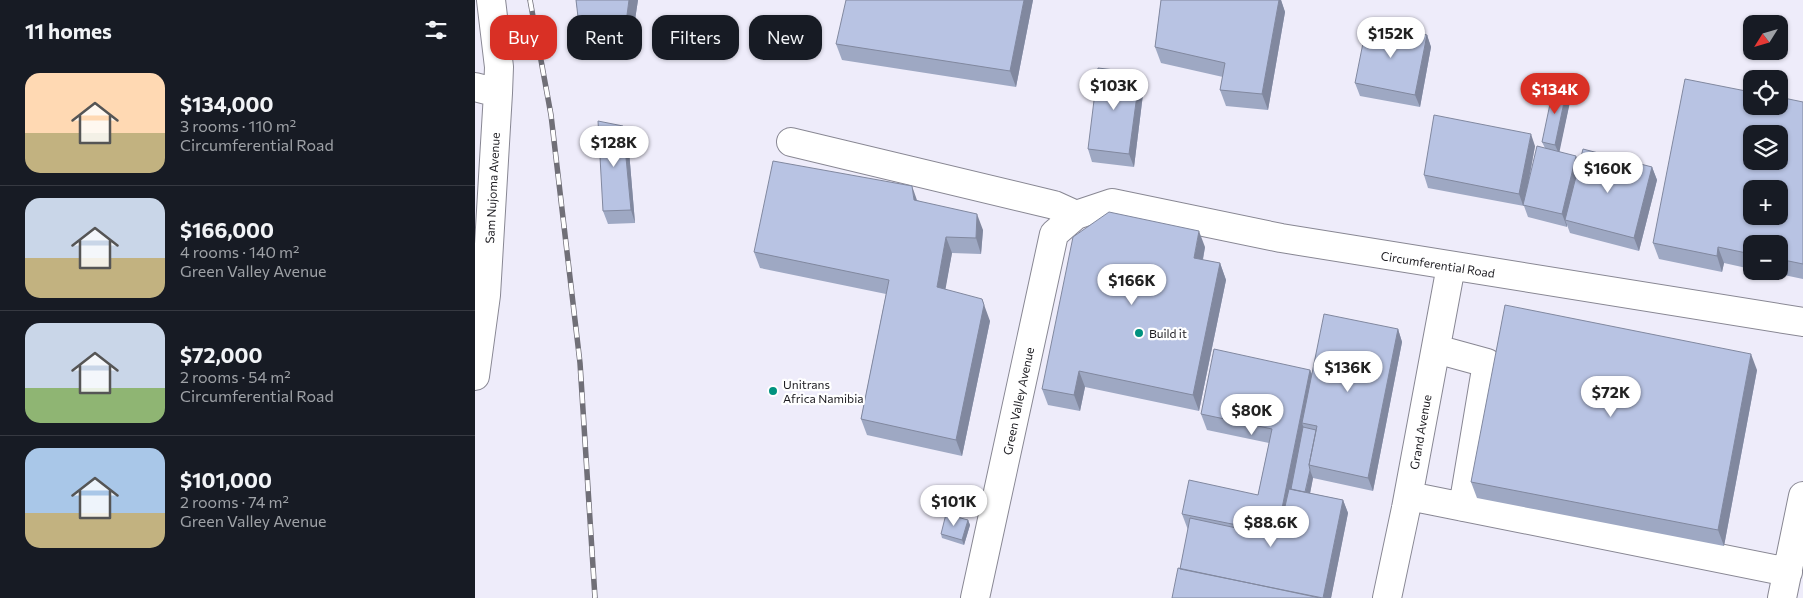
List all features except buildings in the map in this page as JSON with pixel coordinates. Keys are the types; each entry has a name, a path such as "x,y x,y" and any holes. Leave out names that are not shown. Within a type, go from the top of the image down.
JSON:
{"street":[{"name":"Sam Nujoma Avenue","path":"475,376 486,295 486,90 499,67 491,0"},
{"path":"791,142 1054,205 1077,214"},
{"name":"Circumferential Road","path":"1077,214 1112,203 1281,238 1803,322"},
{"name":"Green Valley Avenue","path":"975,598 1054,234 1077,214"},
{"name":"Grand Avenue","path":"1387,598 1409,496 1451,266"},
{"path":"1435,349 1487,363 1463,507"},
{"path":"1409,496 1463,507 1785,585 1803,496"}],"railway":[{"path":"530,0 551,115 580,363 595,598"}],"place":[{"name":"Build it","path":"1139,333"},
{"name":"Unitrans Africa Namibia","path":"773,391"}]}
